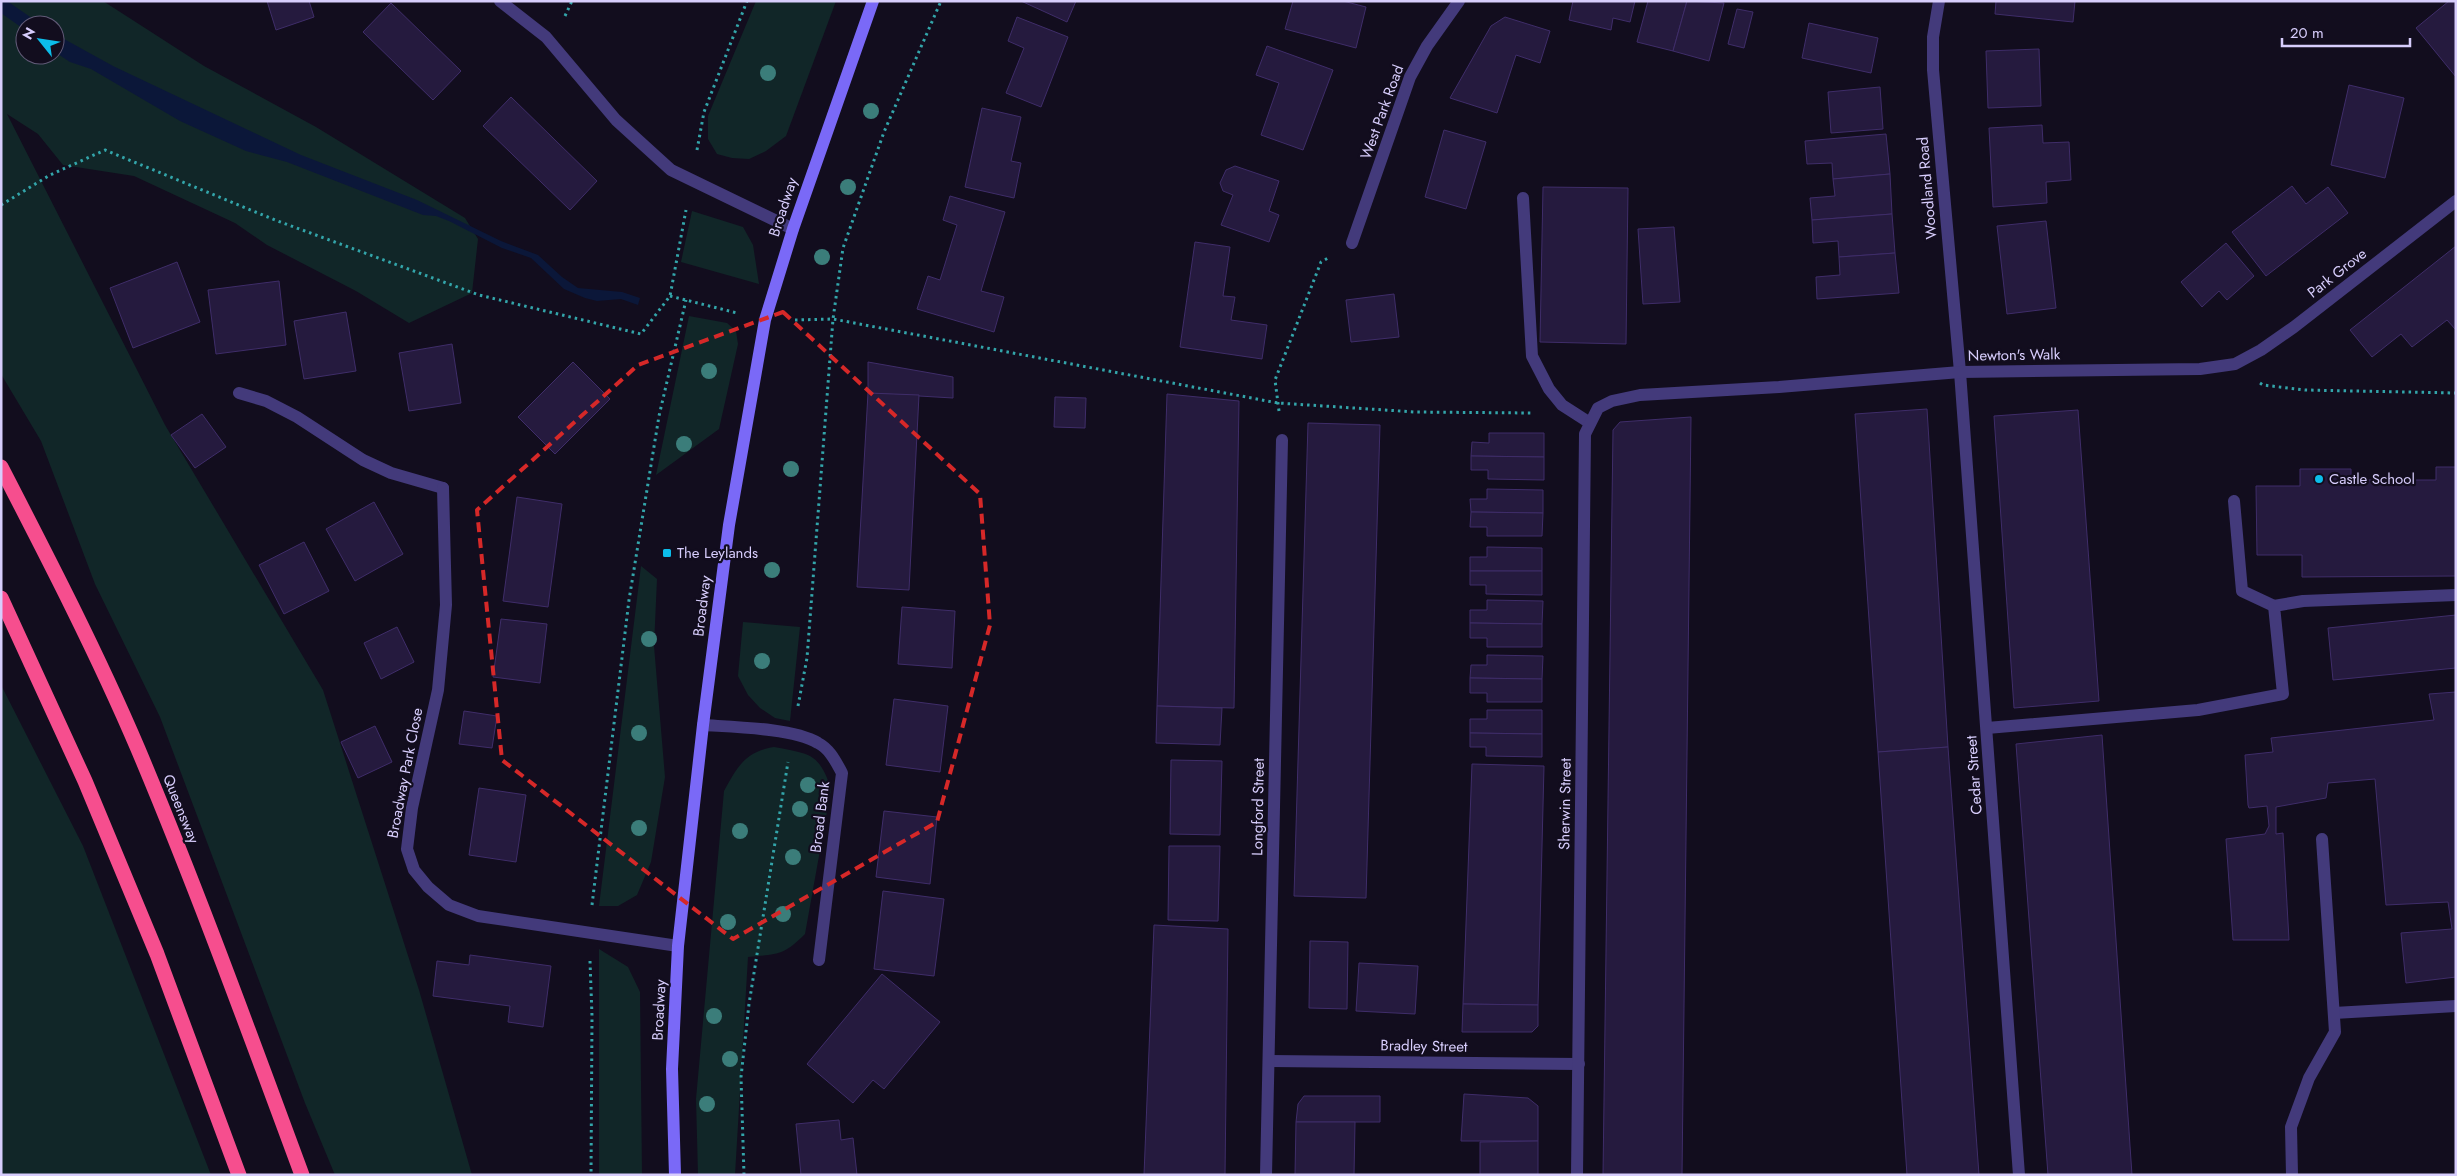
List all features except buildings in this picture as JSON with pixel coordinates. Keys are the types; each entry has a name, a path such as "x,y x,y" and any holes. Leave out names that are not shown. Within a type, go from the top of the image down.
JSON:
{"highway":[{"name":"Queensway","path":"1,468 45,552 137,748 204,913 302,1175"},
{"path":"1,598 85,781 150,936 239,1175"}],"street":[{"path":"500,1 546,37 578,77 640,143 671,170 793,229"},
{"name":"Broadway","path":"675,1175 672,1068 678,946 703,725 729,526 765,320 793,229 873,1"},
{"name":"West Park Road","path":"1352,243 1410,77 1427,46 1459,1"},
{"name":"Woodland Road","path":"1938,1 1933,36 1933,70 1960,372"},
{"path":"1523,198 1532,356 1549,390 1587,429"},
{"name":"Park Grove","path":"2235,364 2294,327 2456,201"},
{"name":"Newton's Walk","path":"1587,429 1598,408 1612,401 1640,395 1779,387 1960,372 2200,369 2235,364"},
{"name":"Cedar Street","path":"1960,372 2019,1175"},
{"name":"Broadway Park Close","path":"239,393 266,401 297,416 363,460 391,473 443,488 446,605 438,690 412,808 407,849 414,870 428,887 449,905 478,916 678,946"},
{"name":"Sherwin Street","path":"1577,1175 1587,429"},
{"name":"Longford Street","path":"1266,1175 1282,440"},
{"path":"2234,501 2242,591 2274,606 2303,601 2456,594"},
{"path":"1987,728 2198,710 2283,694 2274,606"},
{"name":"Broad Bank","path":"703,725 761,729 802,737 818,743 834,758 842,773 819,960"},
{"path":"2292,1175 2291,1128 2309,1078 2335,1032 2322,839"},
{"path":"2334,1014 2456,1006"},
{"name":"Bradley Street","path":"1269,1061 1579,1064"}],"path":[{"path":"1,205 50,175 105,150 275,220 479,295 641,334 670,296 704,112 747,1"},
{"path":"833,320 842,248 884,132 941,1"},
{"path":"1278,403 1275,380 1321,262 1352,243"},
{"path":"670,296 765,320 833,320 1278,403 1415,412 1538,413"},
{"path":"591,1175 592,1016 588,933 629,600 660,416 686,300"},
{"path":"2235,364 2263,386 2305,390 2456,392"}],"highlighted area":[{"path":"783,312 980,494 990,625 937,822 733,939 502,760 477,510 638,365"}],"green space":[{"path":"1,1 103,1 204,66 316,127 465,218 478,239 472,293 409,323 356,291 267,245 235,223 134,176 63,165 38,134 7,114 165,425 323,690 419,990 472,1175 335,1175 305,1103 160,717 95,584 41,441 1,374"},
{"path":"756,1 836,1 786,136 766,151 749,159 732,158 717,154 708,139 708,116"},
{"path":"692,211 743,227 753,245 759,284 681,262"},
{"path":"689,316 727,323 736,331 738,344 719,429 656,475"},
{"path":"641,566 657,579 654,646 665,777 651,862 637,895 618,906 599,906"},
{"path":"743,622 800,627 790,721 775,718 760,708 748,695 738,676"},
{"path":"1,685 83,846 211,1175 1,1175"},
{"path":"774,747 796,751 817,761 827,777 831,789 805,934 779,953 748,957 735,1175 698,1175 696,1099 724,791 743,762 756,752"},
{"path":"599,949 628,967 640,992 642,1175 599,1175"}],"water":[{"path":"1,1 7,1 27,15 15,15 15,23 1,13"},
{"path":"65,40 113,66 301,155 417,200 501,241 538,255 562,277 578,288 622,292 640,298 638,305 621,299 597,301 585,298 564,289 531,258 502,248 436,216 423,215 287,162 246,151 180,121 91,69 65,59"}],"place":[{"name":"Castle School","path":"2319,479"},
{"name":"The Leylands","path":"667,553"}]}
